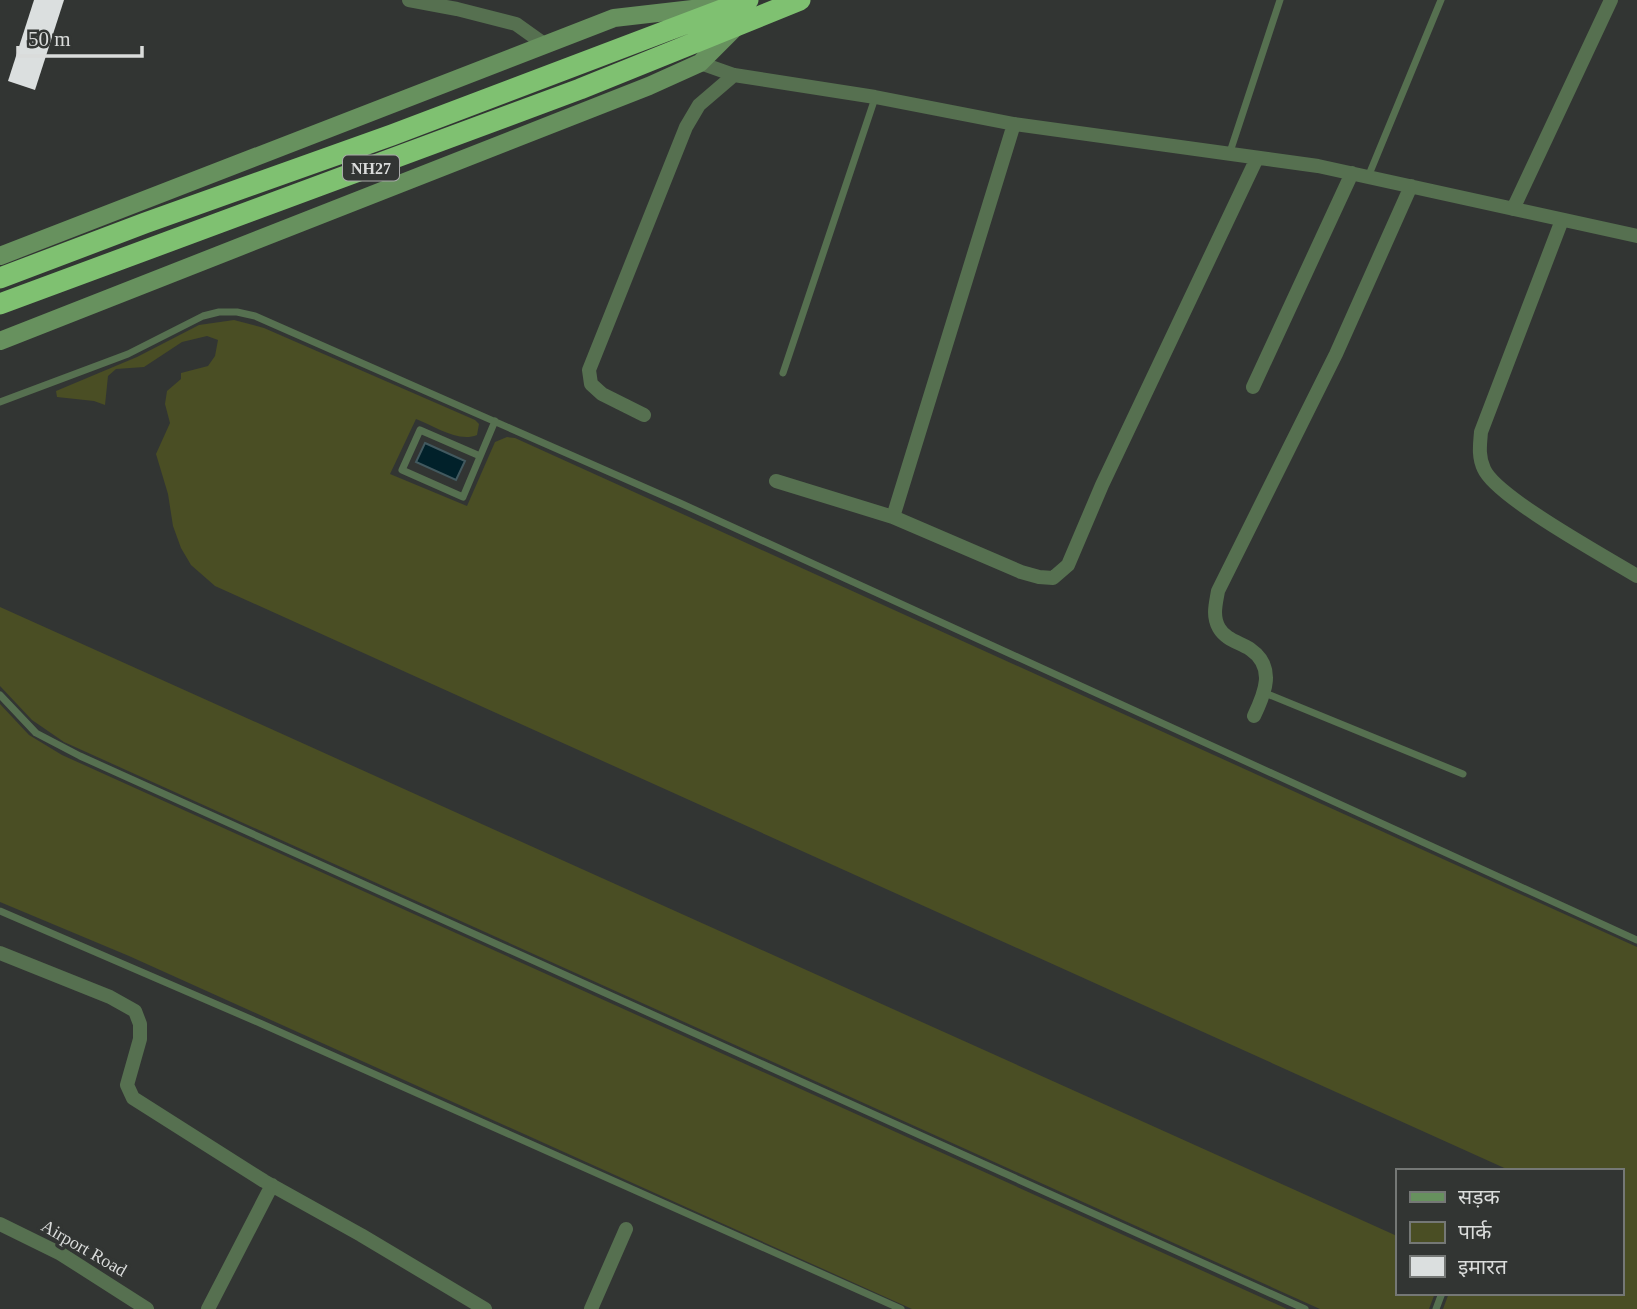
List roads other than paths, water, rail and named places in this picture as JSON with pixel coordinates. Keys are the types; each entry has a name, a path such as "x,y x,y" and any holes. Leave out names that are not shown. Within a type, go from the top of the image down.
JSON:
{"highway":[{"name":"NH27","path":"0,278 740,7 800,0"},
{"name":"NH27","path":"0,304 580,89 740,7"}],"street":[{"path":"409,0 516,24 544,44"},
{"path":"1513,209 1611,0"},
{"path":"0,256 614,18 740,7"},
{"path":"0,341 441,169 700,63 740,7"},
{"path":"700,63 734,75 875,97 1014,124 1318,166 1637,236"},
{"path":"644,415 602,394 591,384 589,370 687,127 699,105 734,75"},
{"path":"893,517 1014,124"},
{"path":"776,481 893,517 1021,572 1053,578 1068,565 1101,485 1257,158"},
{"path":"1253,387 1352,173"},
{"path":"1254,716 1265,693 1268,677 1265,664 1251,650 1228,638 1218,626 1214,610 1218,591 1336,354 1410,186"},
{"path":"1562,220 1481,432 1480,457 1485,471 1502,489 1539,516 1637,576"},
{"path":"0,953 110,996 135,1011 140,1024 140,1039 127,1086 133,1098 272,1185 485,1309"},
{"path":"208,1309 272,1185"},
{"name":"Airport Road","path":"0,1224 61,1254 147,1309"},
{"path":"592,1309 626,1228"}],"lane":[{"path":"1229,155 1280,0"},
{"path":"1367,177 1441,0"},
{"path":"783,373 875,97"},
{"path":"0,401 128,354 203,316 219,312 237,312 276,324 680,503 1637,940"},
{"path":"480,456 421,430 402,470 463,497 495,421"},
{"path":"1265,693 1463,774"},
{"path":"0,695 37,733 80,756 1305,1309"},
{"path":"0,911 262,1024 901,1309"}],"water":[{"path":"425,443 465,461 456,480 416,462"}]}
